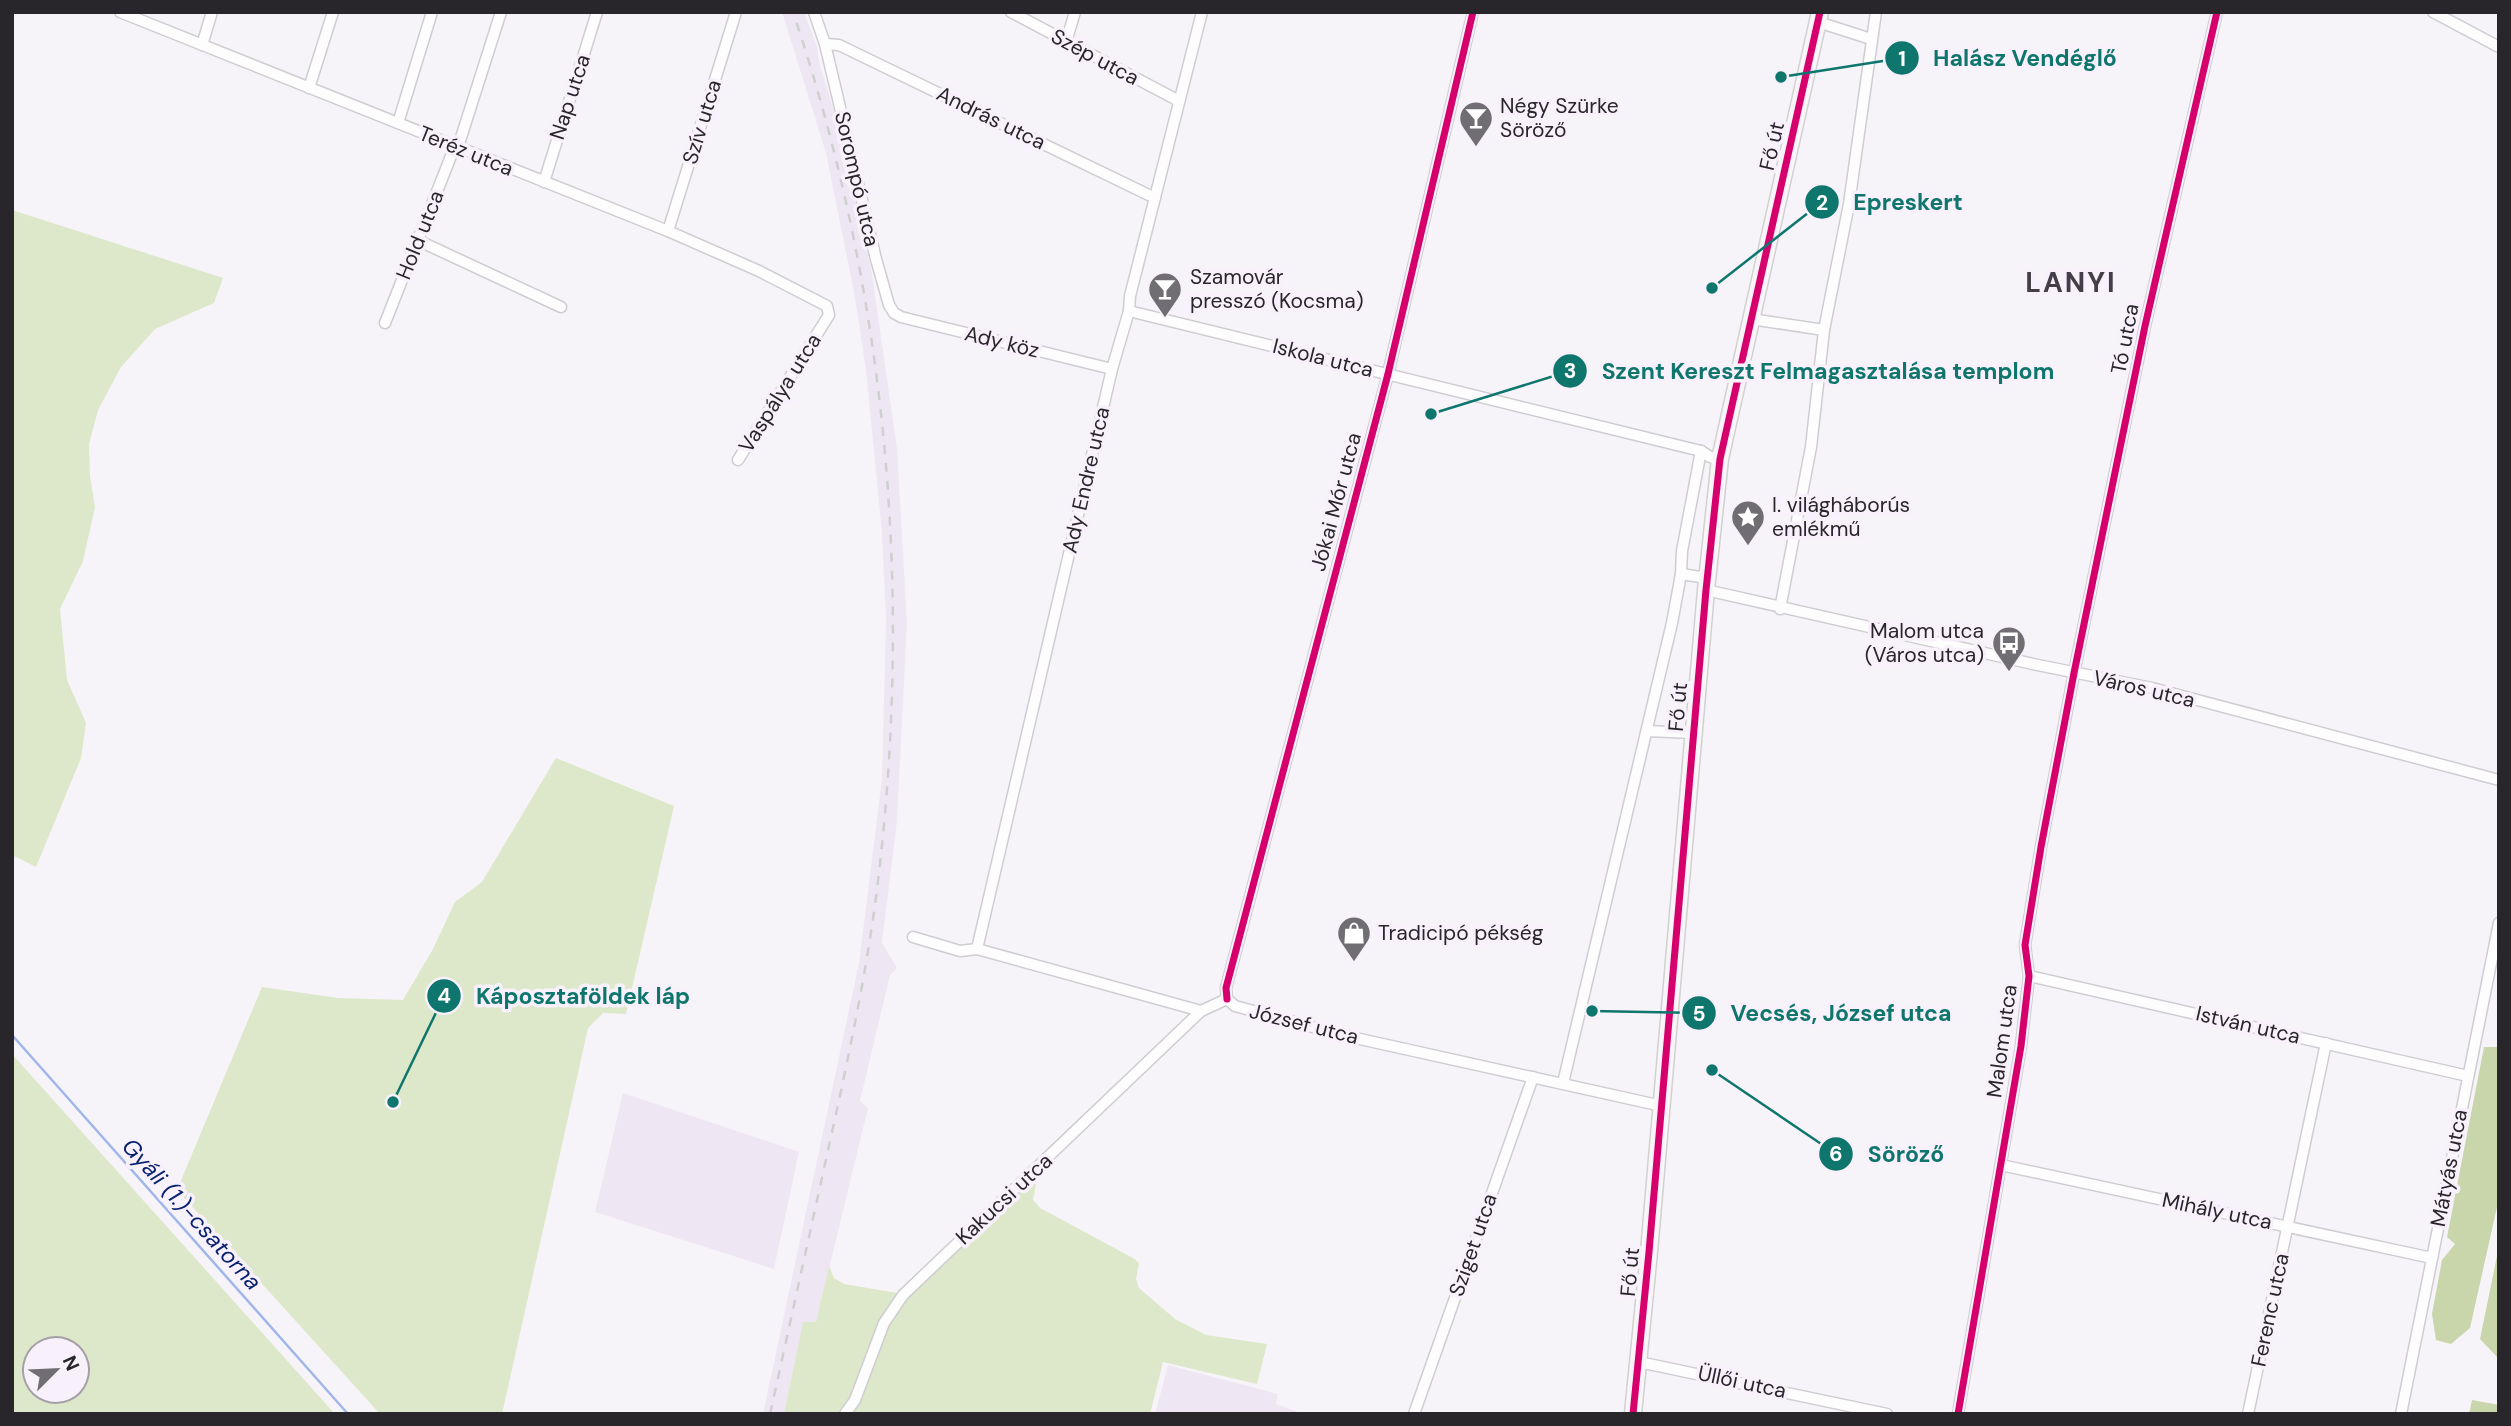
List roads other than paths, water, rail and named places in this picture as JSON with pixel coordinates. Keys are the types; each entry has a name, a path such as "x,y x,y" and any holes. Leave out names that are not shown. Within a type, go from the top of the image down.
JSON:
{"main road":[{"name":"Fő út","path":"1633,1414 1706,584 1720,460 1819,17"}],"street":[{"name":"Teréz utca","path":"120,12 668,231 810,296"},
{"path":"202,45 212,12"},
{"path":"309,88 333,12"},
{"path":"398,123 432,12"},
{"name":"Hold utca","path":"385,323 456,147 501,12"},
{"name":"Nap utca","path":"544,182 597,12"},
{"name":"Szív utca","path":"668,231 736,12"},
{"name":"Sorompó utca","path":"814,12 825,44 876,260 889,305 894,313"},
{"name":"Szép utca","path":"1011,12 1179,101"},
{"path":"1066,41 1074,12"},
{"name":"Ady Endre utca","path":"977,949 1112,369 1129,311 1130,296 1202,12"},
{"name":"Jókai Mór utca","path":"1227,999 1226,988 1388,374 1473,12"},
{"path":"1780,608 1811,447 1824,330 1849,204 1876,12"},
{"name":"Tó utca","path":"2074,673 2144,326 2217,12"},
{"path":"2433,12 2499,47"},
{"name":"Fő út","path":"1819,17 1871,39"},
{"name":"András utca","path":"825,44 839,44 1155,198"},
{"path":"417,240 561,307"},
{"name":"Vaspálya utca","path":"738,460 829,315 827,306 810,296"},
{"name":"Iskola utca","path":"1129,311 1701,451 1720,460"},
{"name":"Ady köz","path":"894,313 901,317 1112,369"},
{"path":"1751,319 1824,330"},
{"name":"Fő út","path":"1563,1083 1647,731 1681,574 1682,551 1701,451"},
{"path":"1681,574 1706,584"},
{"name":"Város utca","path":"1706,584 1780,608 2152,688 2499,780"},
{"name":"Malom utca","path":"1958,1414 2021,1046 2029,976 2025,945 2074,673"},
{"name":"Fő út","path":"1647,731 1693,733"},
{"name":"Mátyás utca","path":"2401,1414 2499,923"},
{"path":"914,937 960,951 977,949 1201,1011"},
{"name":"István utca","path":"2029,976 2468,1076"},
{"name":"József utca","path":"1201,1011 1227,999 1235,1006 1342,1035 1662,1107"},
{"name":"Kakucsi utca","path":"845,1414 855,1400 884,1323 903,1294 1201,1011"},
{"name":"Ferenc utca","path":"2248,1414 2326,1042"},
{"name":"Sziget utca","path":"1414,1414 1533,1077"},
{"name":"Mihály utca","path":"2001,1165 2432,1258"},
{"name":"Üllői utca","path":"1639,1362 1886,1414"}],"waterway":[{"name":"Gyáli (1.)-csatorna","path":"12,1035 348,1414"}],"railway":[{"path":"770,1414 842,1087 868,950 878,881 888,771 893,661 891,551 884,442 870,333 851,225 825,118 793,12"}],"place":[{"name":"Halász Vendéglő","path":"1781,77"},
{"name":"Négy Szürke Söröző","path":"1476,148"},
{"name":"Epreskert","path":"1712,288"},
{"name":"Szamovár presszó (Kocsma)","path":"1165,319"},
{"name":"Szent Kereszt Felmagasztalása templom","path":"1431,414"},
{"name":"I. világháborús emlékmű","path":"1748,547"},
{"name":"Malom utca (Város utca)","path":"2009,673"},
{"name":"Tradicipó pékség","path":"1354,963"},
{"name":"Vecsés, József utca","path":"1592,1011"},
{"name":"Söröző","path":"1712,1070"},
{"name":"Káposztaföldek láp","path":"393,1102"}],"district":[{"name":"LANYI","path":"2071,282"}]}
